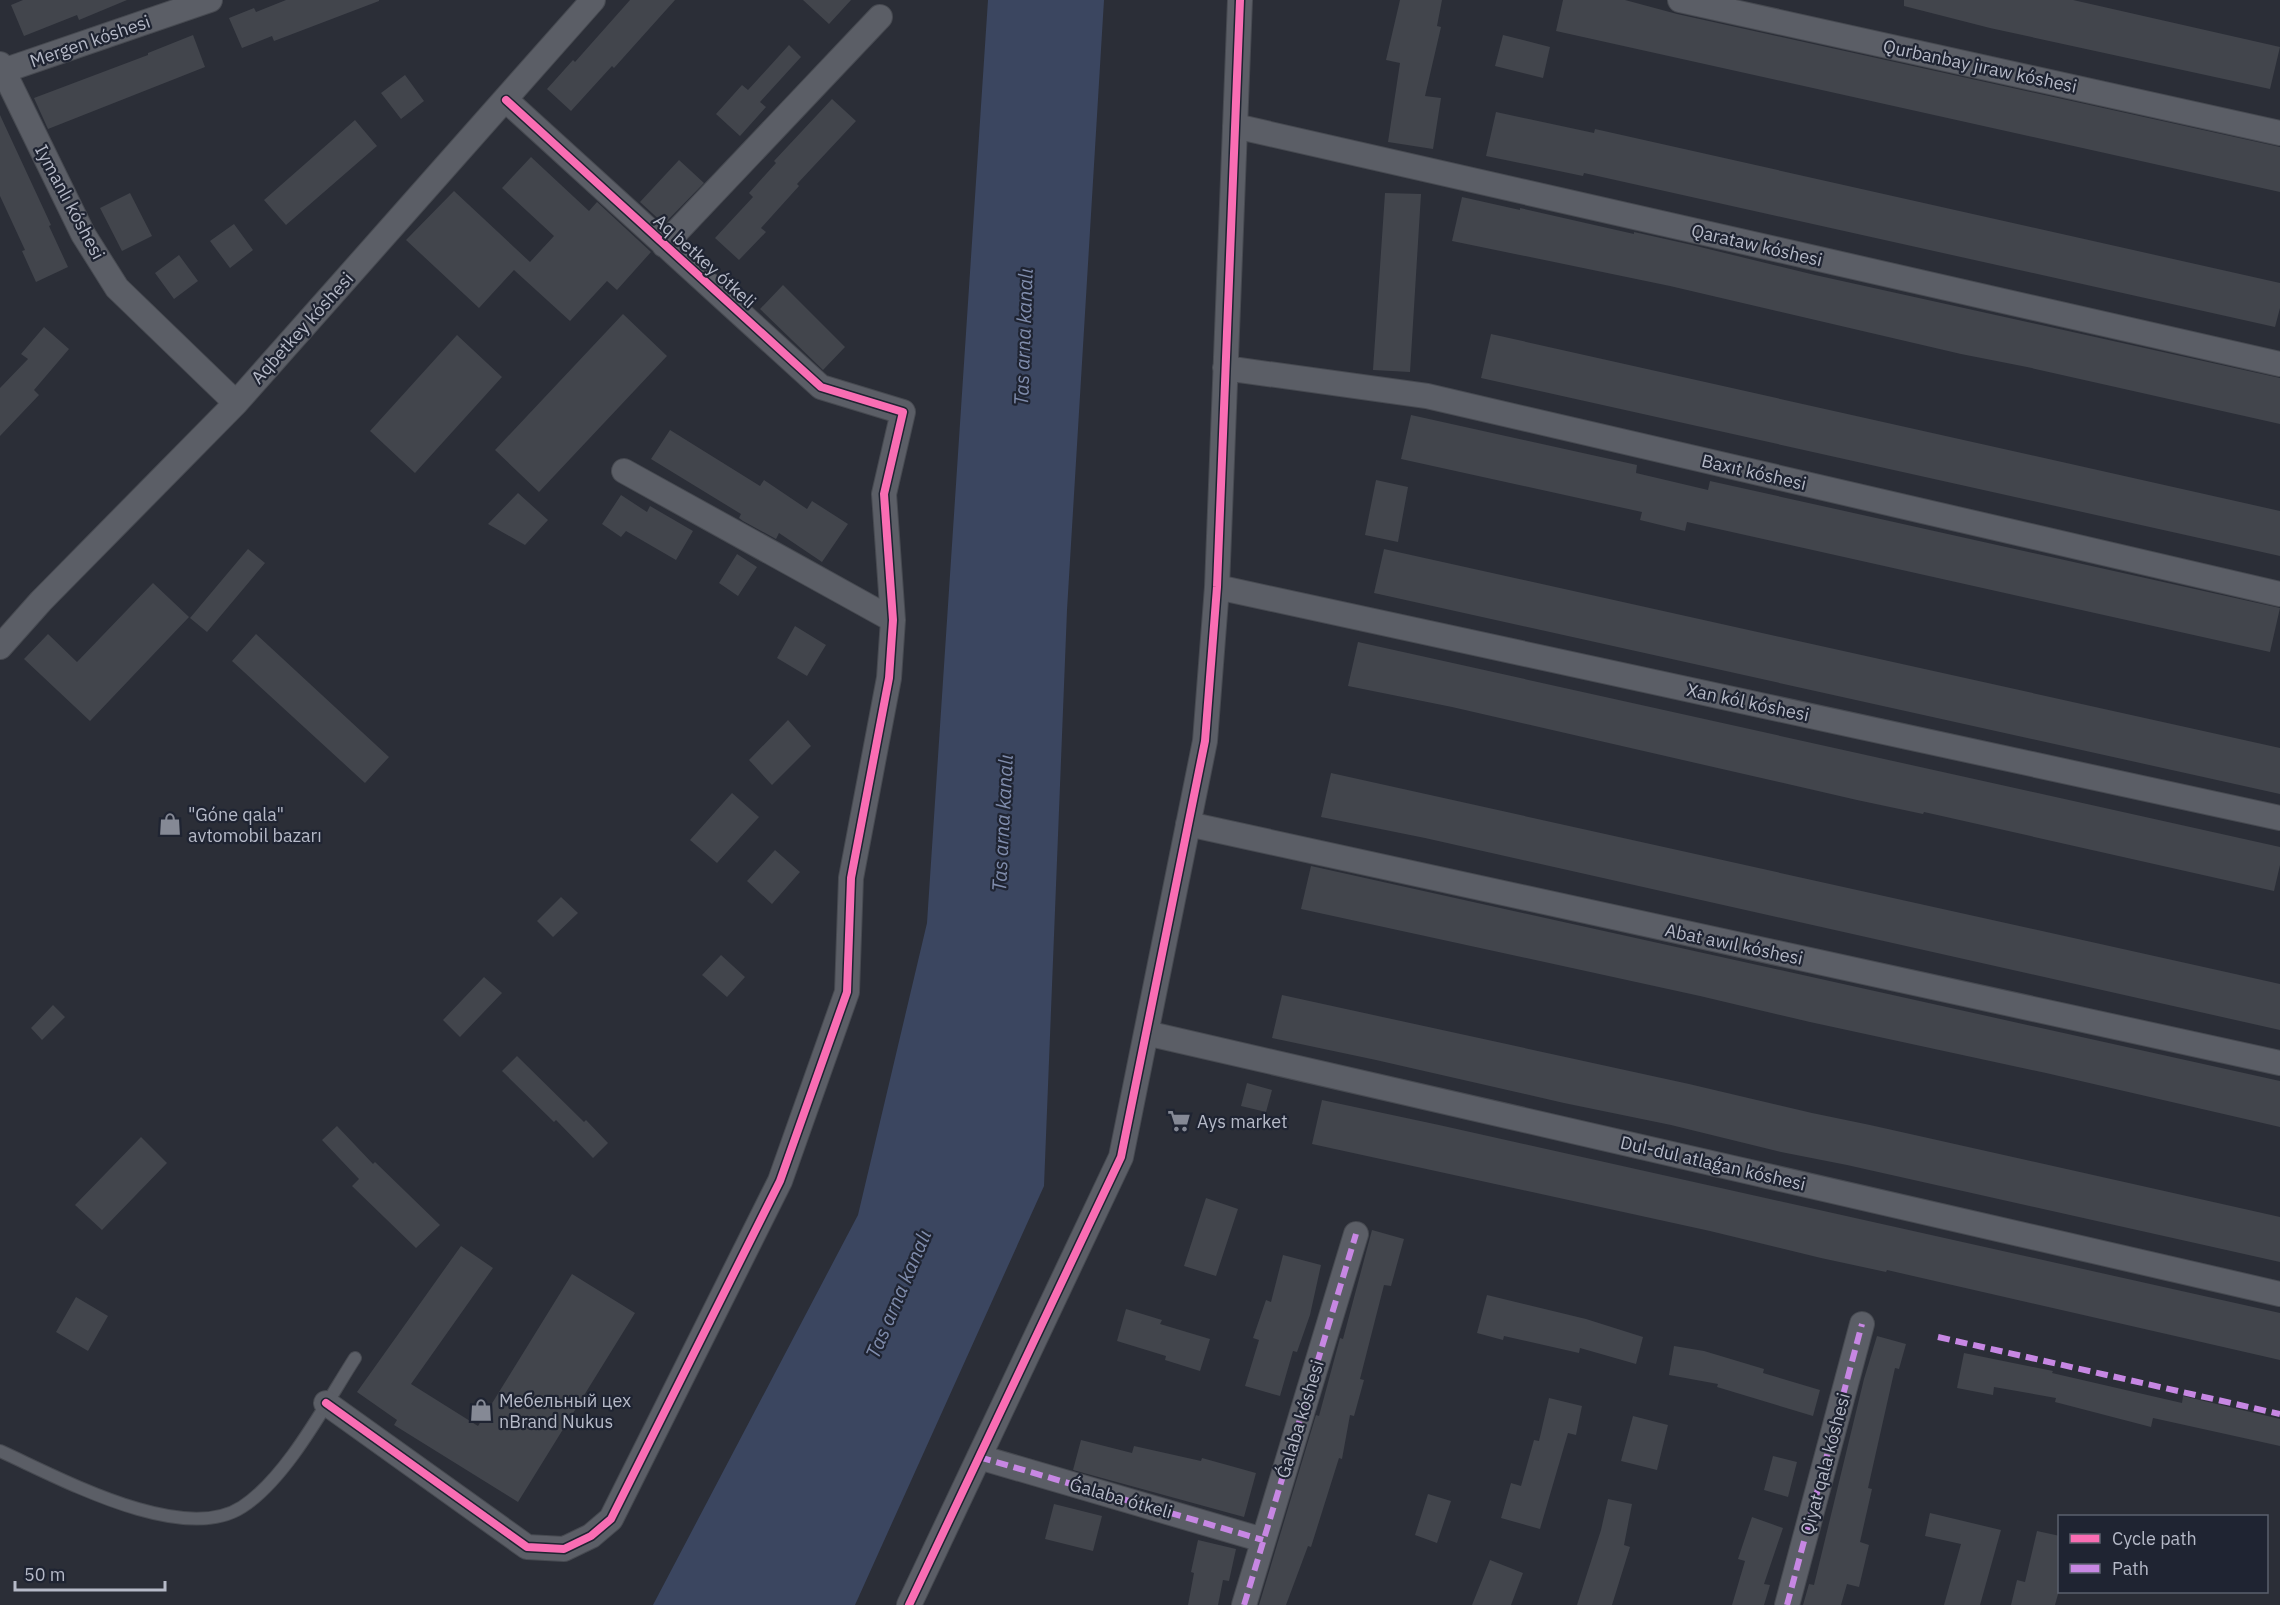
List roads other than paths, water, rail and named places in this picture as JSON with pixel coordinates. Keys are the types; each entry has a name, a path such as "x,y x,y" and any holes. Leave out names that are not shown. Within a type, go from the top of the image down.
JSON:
{"street":[{"name":"Mergen kóshesi","path":"2,68 210,0"},
{"name":"Aqbetkey kóshesi","path":"0,647 41,601 236,403 594,0"},
{"path":"909,1605 1121,1157 1205,741 1216,587 1239,0"},
{"name":"Qurbanbay jıraw kóshesi","path":"1680,0 2280,132"},
{"name":"Aq betkey ótkeli","path":"664,245 880,17"},
{"name":"Iymanlı kóshesi","path":"2,68 82,234 117,288 236,403"},
{"name":"Aq betkey ótkeli","path":"506,100 821,387 903,412 884,494 893,620"},
{"name":"Qarataw kóshesi","path":"1234,126 2280,364"},
{"name":"Baxıt kóshesi","path":"1225,368 1427,396 2280,594"},
{"path":"326,1403 527,1547 564,1549 591,1536 611,1519 780,1181 847,992 851,878 889,678 893,620 624,471"},
{"name":"Xan kól kóshesi","path":"1216,587 2280,818"},
{"name":"Abat awıl kóshesi","path":"1188,824 2280,1063"},
{"name":"Dul-dul atlaǵan kóshesi","path":"1146,1033 2280,1294"},
{"name":"Ǵalaba kóshesi","path":"1244,1605 1356,1234"},
{"name":"Qiyat qala kóshesi","path":"1787,1605 1862,1324"},
{"name":"Ǵalaba ótkeli","path":"979,1457 1263,1540"}],"lane":[{"path":"0,1451 104,1497 158,1515 206,1519 241,1508 264,1490 294,1452 355,1358"}],"water":[{"name":"Tas arna kanalı","path":"988,0 1104,0 1067,610 1044,1186 855,1605 653,1605 858,1215 927,923"}],"place":[{"name":"\"Góne qala\" avtomobil bazarı","path":"170,824"},
{"name":"Ays market","path":"1179,1121"},
{"name":"Мебельный цех nBrand Nukus","path":"481,1410"}]}
